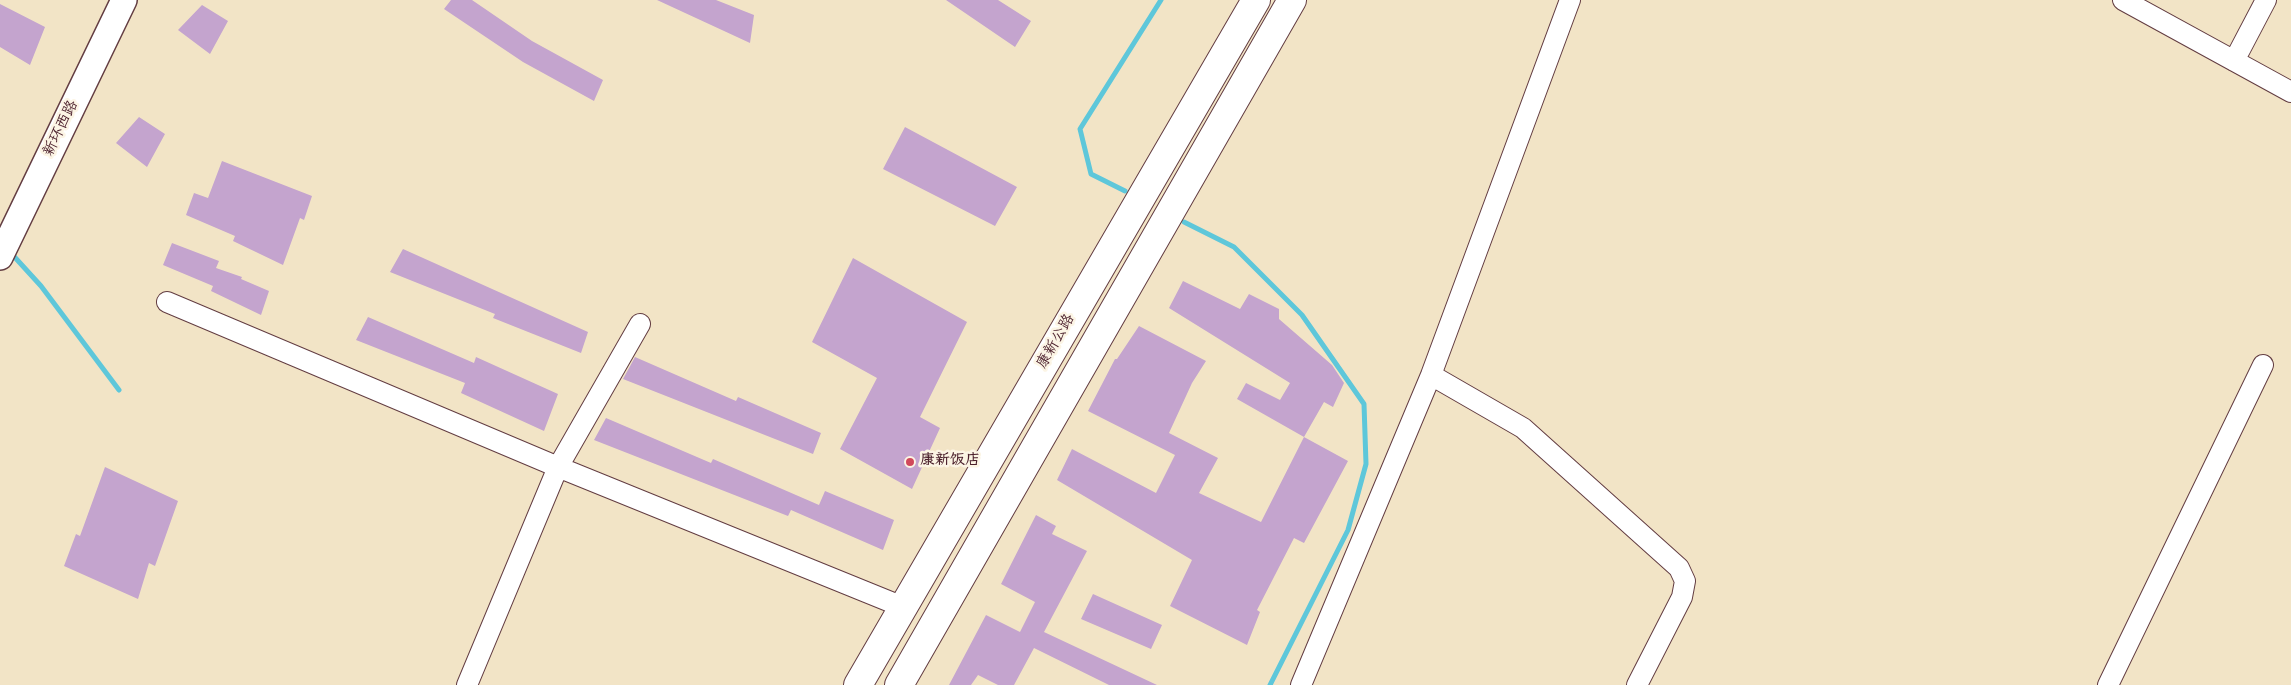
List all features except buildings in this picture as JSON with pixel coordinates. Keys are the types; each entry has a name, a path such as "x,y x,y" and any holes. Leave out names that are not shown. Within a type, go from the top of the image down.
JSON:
{"main road":[{"name":"康新公路","path":"858,685 1256,0"},
{"path":"899,685 1292,0"}],"street":[{"name":"新环西路","path":"0,257 124,0"},
{"path":"1301,685 1431,375 1570,0"},
{"path":"2123,0 2291,92"},
{"path":"2234,61 2266,0"},
{"path":"167,302 558,467 903,608"},
{"path":"467,685 558,467 640,324"},
{"path":"2108,685 2132,631 2156,590 2263,365"},
{"path":"1431,375 1523,428 1679,568 1685,581 1682,597 1637,685"}],"waterway":[{"path":"1125,191 1091,174 1080,129 1161,0"},
{"path":"1184,222 1234,247 1302,315 1364,404 1366,464 1348,530 1270,685"},
{"path":"10,252 41,286 119,390"}],"place":[{"name":"康新饭店","path":"910,462"}]}
